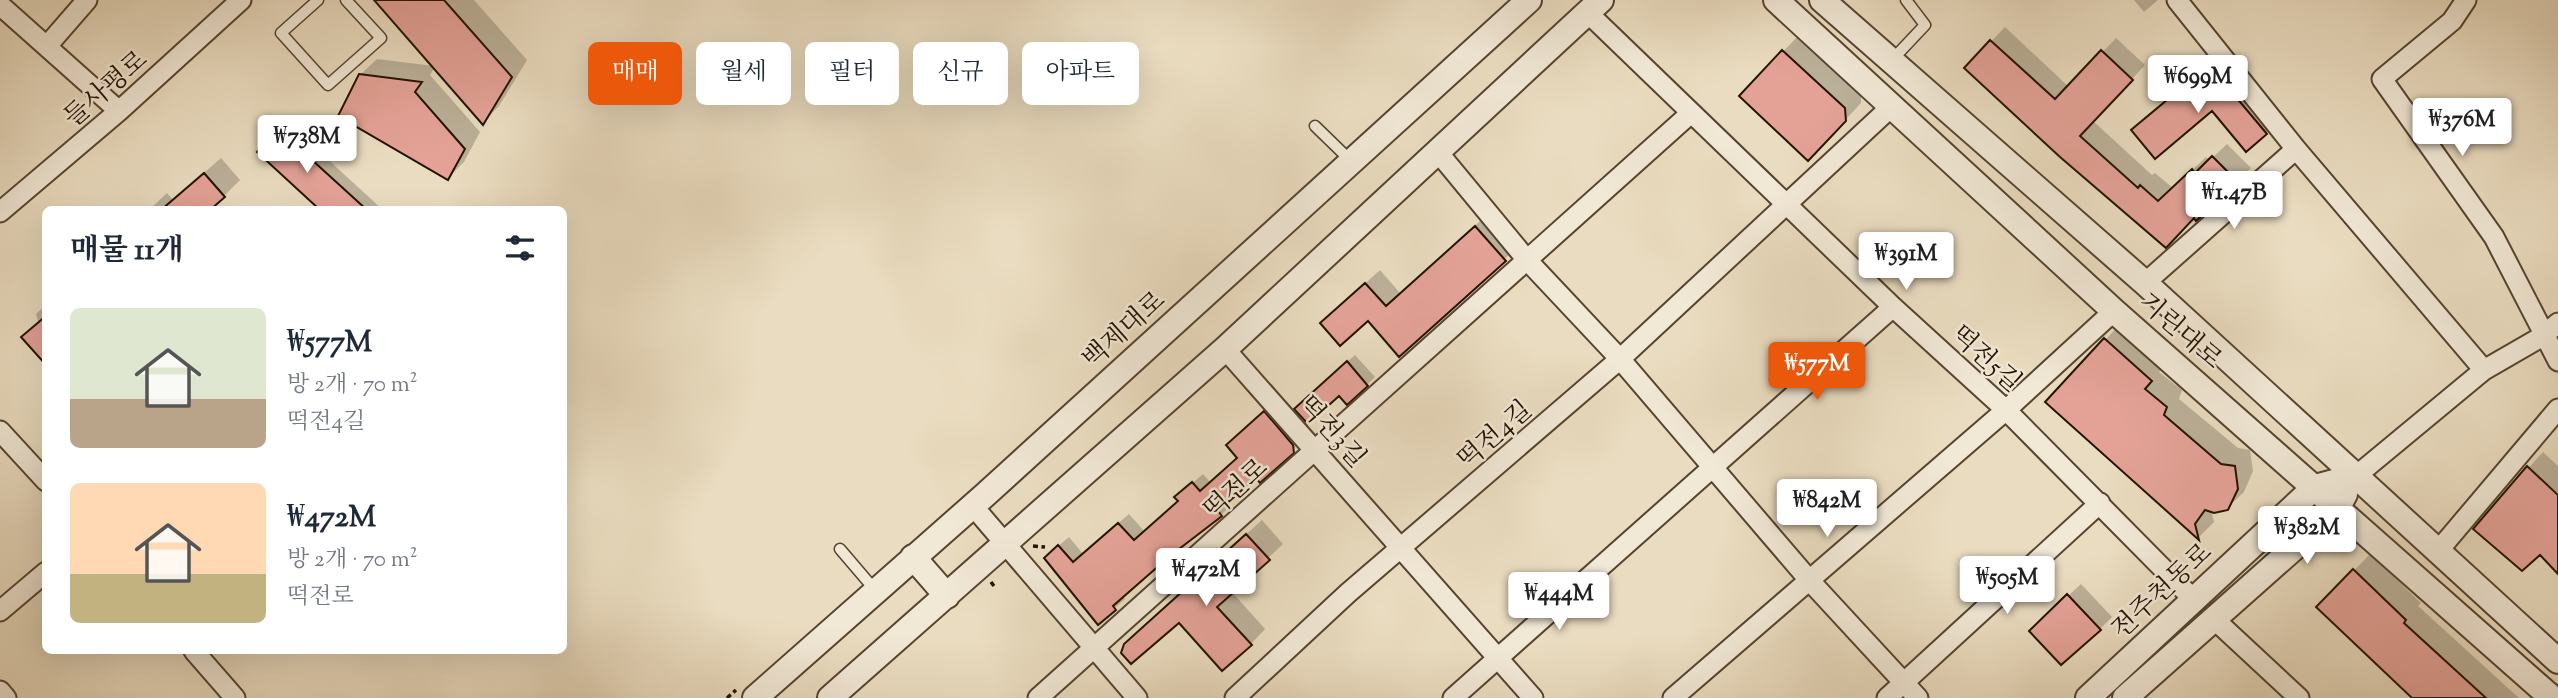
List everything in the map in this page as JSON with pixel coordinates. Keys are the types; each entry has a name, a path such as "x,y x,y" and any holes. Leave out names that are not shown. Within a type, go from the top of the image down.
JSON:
{"street":[{"path":"47,46 87,0"},
{"name":"들사평로","path":"0,212 119,111 242,0"},
{"name":"백제대로","path":"755,698 972,506 1529,0"},
{"name":"기린대로","path":"1776,0 2114,311 2552,698"},
{"name":"기린대로","path":"1822,0 2145,283 2558,660"},
{"path":"2177,0 2296,149 2484,370"},
{"path":"2466,0 2452,21 2382,79 2494,237 2551,330 2558,361"},
{"path":"0,5 119,111"},
{"path":"830,698 1225,349 1595,6"},
{"name":"떡전5길","path":"1595,6 1691,113 1893,307 2006,410 2194,600"},
{"name":"떡전4길","path":"1402,548 1620,359 1891,107"},
{"path":"1316,451 1691,113"},
{"name":"기린대로","path":"2145,283 2296,149"},
{"path":"1437,151 1527,260 1620,359 1810,580 1918,698"},
{"path":"1453,698 1893,307"},
{"path":"1673,698 2006,410 2114,311"},
{"path":"2125,698 2337,507 2356,476 2484,370 2551,330"},
{"name":"떡전3길","path":"1225,349 1533,698"},
{"path":"2438,551 2558,409"},
{"path":"0,431 42,477"},
{"name":"떡전로","path":"1038,698 1316,451"},
{"name":"전주천동로","path":"2088,698 2315,487 2356,476"},
{"path":"1886,698 2100,503"},
{"path":"972,506 1137,698"},
{"path":"1235,698 1402,548"},
{"path":"913,557 947,596"},
{"path":"0,611 42,575"},
{"path":"2214,619 2299,698"},
{"path":"197,654 235,698"},
{"path":"0,691 6,698"}],"lane":[{"path":"318,0 281,33 328,85 381,38 346,0"},
{"path":"1892,61 1925,26 1906,0"},
{"path":"1315,126 1351,162"},
{"path":"840,549 875,590"}],"building":[{"path":"374,0 444,0 512,77 483,125"},
{"path":"1990,40 2055,99 2101,50 2133,80 2080,136 2138,188 2140,185 2158,201 2192,169 2195,173 2212,156 2239,183 2196,221 2194,218 2166,248 2060,157 1964,68"},
{"path":"1782,50 1845,108 1846,121 1808,161 1739,96"},
{"path":"2209,65 2267,134 2246,152 2212,111 2155,159 2131,130"},
{"path":"359,74 422,82 415,92 465,149 448,180 338,116"},
{"path":"278,129 363,206 316,206 257,152"},
{"path":"204,173 225,197 215,206 166,206"},
{"path":"1475,226 1506,261 1399,357 1368,321 1340,346 1320,323 1365,283 1386,306"},
{"path":"42,319 42,361 21,337"},
{"path":"2104,338 2152,381 2145,389 2167,407 2164,415 2221,464 2235,466 2238,489 2228,510 2214,513 2205,510 2195,524 2199,540 2045,402"},
{"path":"1347,361 1368,386 1347,405 1339,396 1308,424 1294,409"},
{"path":"1264,411 1293,445 1294,453 1260,483 1256,478 1218,511 1222,516 1170,556 1113,606 1116,610 1098,625 1044,558 1058,545 1073,562 1118,523 1134,540 1178,501 1174,497 1192,482 1200,491 1237,458 1226,445"},
{"path":"2527,466 2558,495 2558,574 2540,555 2522,571 2473,529"},
{"path":"1246,534 1270,560 1217,607 1252,645 1222,671 1179,623 1131,664 1121,653 1124,644"},
{"path":"2353,569 2406,620 2404,623 2486,698 2412,698 2316,607"},
{"path":"2067,594 2101,630 2061,665 2029,631"}]}
